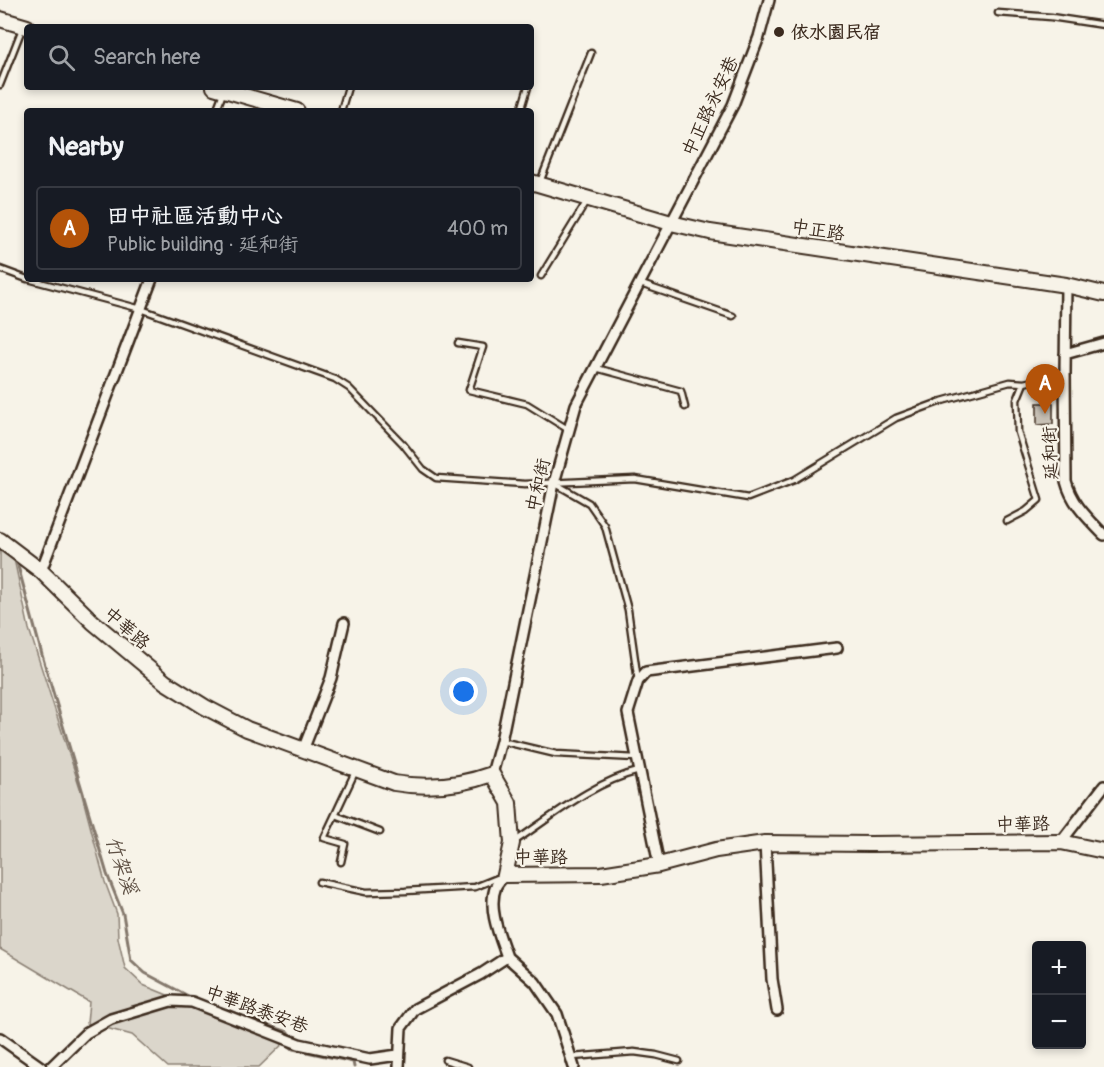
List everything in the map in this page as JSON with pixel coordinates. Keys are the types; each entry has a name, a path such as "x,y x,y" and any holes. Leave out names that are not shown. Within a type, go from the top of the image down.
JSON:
{"street":[{"name":"中正路永安巷","path":"671,223 733,105 759,38 770,0"},
{"path":"0,19 24,26"},
{"path":"223,90 286,108"},
{"name":"中正路","path":"535,183 671,223 722,234 1066,285 1104,294"},
{"name":"中和街","path":"492,774 501,741 554,483 576,405 671,223"},
{"path":"41,571 151,282"},
{"name":"延和街","path":"1066,285 1066,481 1077,508 1104,535"},
{"path":"1065,354 1104,343"},
{"name":"中華路","path":"0,540 41,571 93,622 165,682 247,729 394,783 438,786 472,781 492,774 509,803 512,843 505,875 601,874 659,865 716,850 765,843 1061,842 1104,851"},
{"path":"303,750 332,678 344,623"},
{"path":"659,865 628,713 638,681 646,672 837,648"},
{"path":"1061,842 1104,786"},
{"path":"765,843 772,980 777,1010"},
{"path":"505,875 496,887 493,901 497,926 507,957 535,982 557,1014 573,1062"},
{"path":"399,1067 401,1028 415,1009 481,974 507,957"},
{"name":"中華路泰安巷","path":"51,1067 86,1033 111,1019 171,1001 192,1002 293,1042 370,1059 398,1055"},
{"path":"0,1038 41,1067"}],"lane":[{"path":"998,13 1051,17 1104,25"},
{"path":"0,85 24,28"},
{"path":"535,183 591,53"},
{"path":"216,108 219,90"},
{"path":"342,108 347,90"},
{"path":"522,108 527,90"},
{"path":"541,276 588,200"},
{"path":"0,269 24,278"},
{"path":"39,282 141,309 334,379 349,388 403,444 423,469 436,478 525,484 635,479 748,498 794,480 896,418 942,401 1010,382 1024,382 1065,372"},
{"path":"640,285 733,316"},
{"path":"458,343 483,347 469,390 527,404 570,430"},
{"path":"596,368 681,392 685,407"},
{"path":"1007,521 1026,511 1039,500 1018,432 1017,400 1024,382"},
{"path":"554,483 589,503 605,526 628,610 638,681"},
{"path":"501,741 556,754 636,758"},
{"path":"341,862 345,844 324,838 356,770"},
{"path":"512,843 582,796 621,775 639,771"},
{"path":"335,815 380,832"},
{"path":"319,882 366,892 405,891 475,887 505,875"},
{"path":"573,1062 634,1052 657,1055 679,1062"},
{"path":"444,1060 468,1067"}],"shaded area":[{"path":"0,545 13,554 29,629 81,791 105,882 117,914 118,938 125,968 143,985 197,1007 292,1035 259,1067 168,1067 132,1035 87,1023 89,1002 0,949"}],"building":[{"path":"1037,403 1053,403 1053,424 1037,425"}],"waterway":[{"name":"竹架溪","path":"14,557 107,874 123,914 131,960 145,973 194,999"},
{"name":"竹架溪","path":"211,1005 288,1032 288,1045 293,1049 353,1062 354,1067"}],"place":[{"name":"依水園民宿","path":"779,32"},
{"name":"田中社區活動中心","path":"1045,414"}]}
